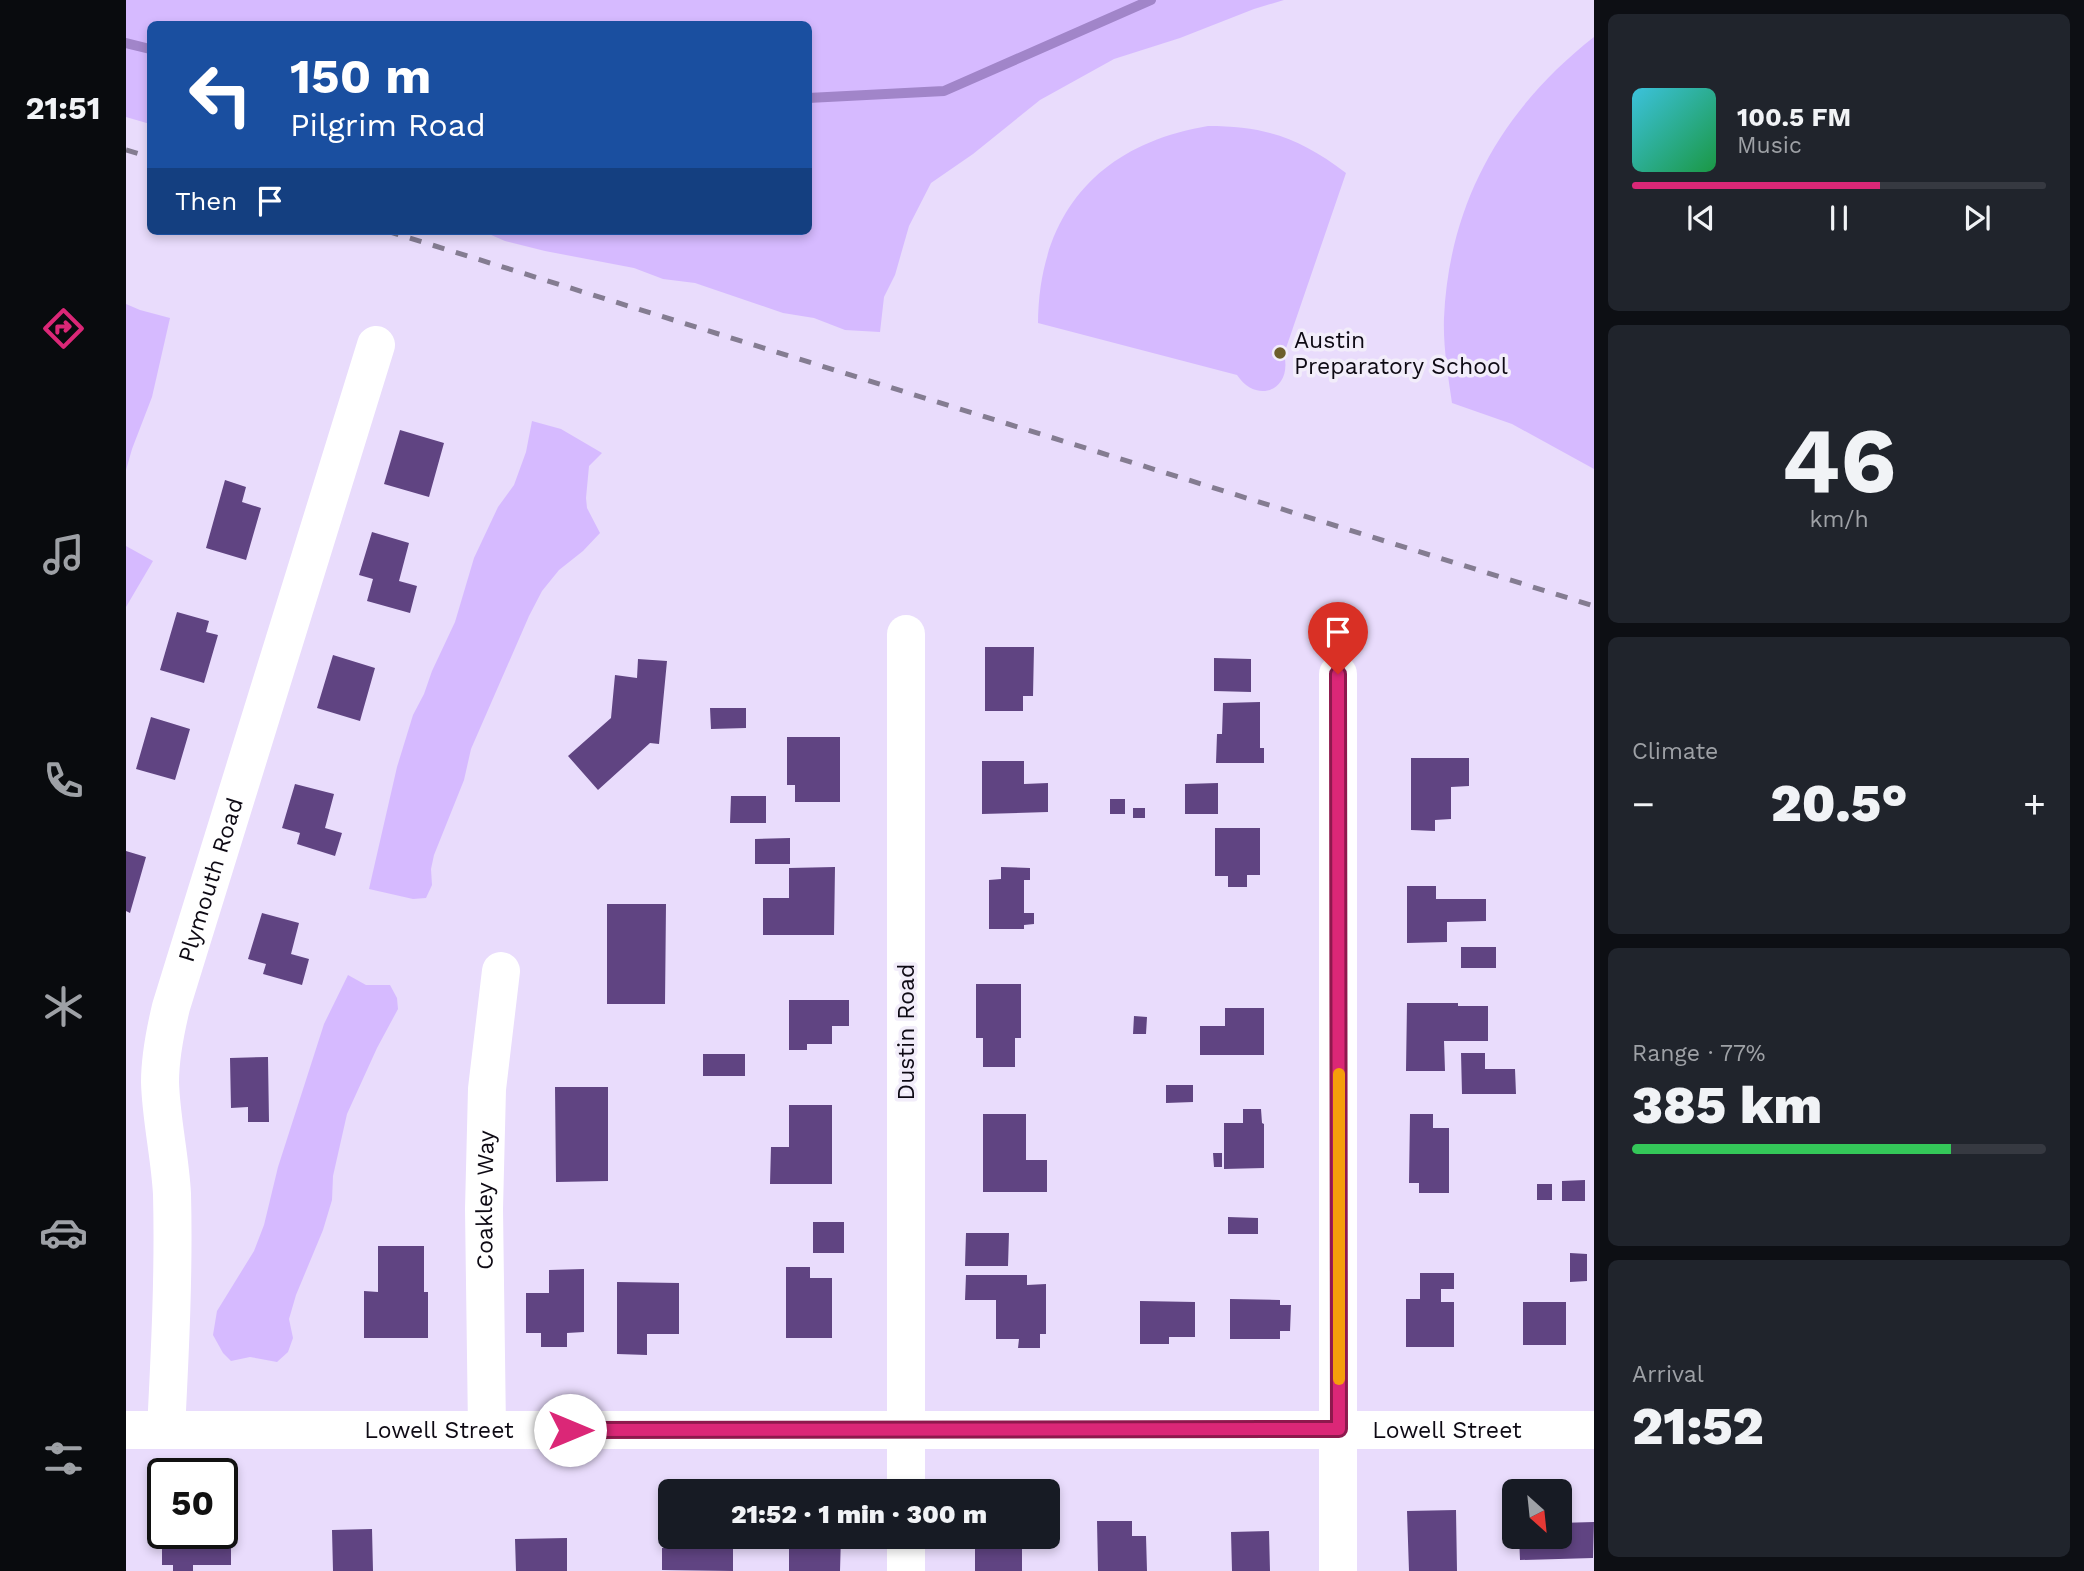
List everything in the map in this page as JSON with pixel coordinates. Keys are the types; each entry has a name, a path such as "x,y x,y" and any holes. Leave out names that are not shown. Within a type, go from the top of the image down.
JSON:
{"street":[{"name":"Plymouth Road","path":"166,1430 171,1339 172,1197 160,1084 161,1050 171,1007 376,345"},
{"name":"Dustin Road","path":"906,634 906,1479"},
{"path":"1338,674 1338,1571"},
{"name":"Coakley Way","path":"486,1429 484,1209 487,1089 501,971"},
{"name":"Lowell Street","path":"126,1430 1594,1430"},
{"path":"906,1549 906,1571"}],"shaded area":[{"path":"126,0 1284,0 1114,59 1040,100 973,154 931,183 909,226 895,275 884,297 880,332 845,330 814,318 783,313 695,283 663,279 634,268 545,251 491,235 812,235 812,21 147,21 147,123 126,117"},
{"path":"1594,37 1594,469 1512,424 1452,403 1444,318 1448,276 1457,235 1470,197 1487,161 1508,127 1533,95"},
{"path":"1208,126 1247,128 1281,136 1313,151 1346,173 1284,354 1283,377 1271,389 1263,391 1245,384 1237,375 1038,323 1041,283 1050,248 1064,217 1083,190 1107,167 1136,149 1170,135"},
{"path":"126,304 170,318 152,397 126,470"},
{"path":"532,421 561,429 602,453 589,466 586,498 587,508 600,533 559,570 542,591 529,616 471,749 464,780 434,855 432,885 426,898 413,899 369,889 397,767 413,715 455,622 474,558 498,507 514,485 526,452"},
{"path":"126,546 153,561 126,607"},
{"path":"348,975 366,985 390,985 397,998 398,1009 347,1114 333,1176 332,1200 289,1319 293,1338 288,1352 277,1362 250,1357 231,1361 213,1335 217,1311 254,1251 324,1024"}],"building":[{"path":"400,430 444,443 429,497 384,484"},
{"path":"225,480 246,487 242,502 261,508 246,560 206,548"},
{"path":"372,532 409,543 399,581 417,586 410,613 367,601 373,579 359,575"},
{"path":"177,612 209,621 206,632 218,635 204,683 160,670"},
{"path":"985,647 1034,647 1033,696 1023,696 1023,711 985,711"},
{"path":"333,655 375,668 360,721 317,708"},
{"path":"1214,658 1251,659 1251,692 1214,691"},
{"path":"638,659 667,661 659,744 650,743 598,790 568,756 611,718 615,675 637,678"},
{"path":"1260,702 1260,748 1264,748 1264,763 1216,763 1217,734 1222,734 1223,703"},
{"path":"710,708 746,708 746,728 711,729"},
{"path":"151,717 190,729 175,780 136,769"},
{"path":"787,737 840,737 840,802 795,802 795,785 787,785"},
{"path":"1411,758 1469,758 1469,786 1451,787 1451,819 1435,820 1435,831 1411,830"},
{"path":"982,761 1024,761 1024,784 1048,783 1048,812 982,814"},
{"path":"1218,783 1218,814 1185,814 1185,784"},
{"path":"295,784 334,794 325,828 342,833 335,856 297,844 300,833 282,828"},
{"path":"731,796 766,796 766,823 730,823"},
{"path":"1110,799 1125,799 1125,814 1110,814"},
{"path":"1133,808 1145,808 1145,818 1133,818"},
{"path":"1215,828 1260,828 1260,875 1247,875 1247,887 1228,887 1228,876 1215,876"},
{"path":"790,838 790,864 755,864 755,839"},
{"path":"126,851 146,857 130,913 126,911"},
{"path":"835,867 834,935 763,935 763,898 789,898 789,868"},
{"path":"1001,867 1030,868 1030,880 1024,880 1024,913 1034,913 1034,924 1024,925 1024,929 989,929 989,880 1001,879"},
{"path":"1407,886 1436,886 1436,899 1486,899 1486,921 1447,922 1447,942 1407,943"},
{"path":"607,904 666,904 665,1004 607,1004"},
{"path":"262,913 299,923 291,954 309,959 302,985 263,974 266,964 248,959"},
{"path":"1461,947 1496,947 1496,968 1461,968"},
{"path":"976,984 1021,984 1021,1038 1015,1038 1015,1067 983,1067 983,1038 976,1038"},
{"path":"789,1000 849,1000 849,1026 832,1026 832,1044 807,1044 807,1050 789,1050"},
{"path":"1407,1003 1488,1006 1488,1041 1444,1041 1445,1071 1406,1071"},
{"path":"1225,1008 1264,1008 1264,1055 1200,1055 1200,1026 1225,1026"},
{"path":"1134,1016 1147,1017 1146,1034 1133,1034"},
{"path":"1461,1053 1485,1053 1485,1069 1515,1069 1516,1094 1462,1094"},
{"path":"703,1054 745,1054 745,1076 703,1076"},
{"path":"268,1057 269,1122 248,1122 248,1107 231,1108 230,1058"},
{"path":"1166,1085 1193,1085 1193,1102 1166,1103"},
{"path":"555,1087 608,1087 608,1181 556,1182"},
{"path":"789,1105 832,1105 832,1184 770,1184 771,1147 789,1147"},
{"path":"1243,1109 1261,1109 1264,1124 1264,1168 1224,1169 1224,1123 1243,1123"},
{"path":"983,1114 1026,1114 1026,1160 1047,1160 1047,1192 983,1192"},
{"path":"1410,1114 1433,1114 1433,1128 1449,1128 1449,1193 1419,1193 1419,1183 1409,1183"},
{"path":"1213,1153 1222,1153 1222,1167 1214,1167"},
{"path":"1585,1180 1585,1201 1562,1201 1562,1181"},
{"path":"1537,1184 1552,1184 1552,1200 1537,1200"},
{"path":"1228,1217 1258,1218 1258,1234 1228,1234"},
{"path":"813,1222 844,1222 844,1253 813,1253"},
{"path":"966,1233 1009,1233 1008,1266 965,1266"},
{"path":"378,1246 424,1246 428,1338 364,1338 364,1291 378,1292"},
{"path":"1570,1253 1587,1254 1587,1281 1570,1282"},
{"path":"786,1267 810,1267 810,1278 832,1278 832,1338 786,1338"},
{"path":"584,1269 584,1332 567,1333 567,1347 541,1347 541,1333 526,1333 526,1293 549,1293 549,1270"},
{"path":"1420,1273 1454,1273 1454,1289 1441,1289 1441,1302 1454,1302 1454,1347 1406,1347 1406,1299 1420,1299"},
{"path":"966,1275 1027,1275 1027,1285 1046,1284 1046,1334 1040,1334 1040,1348 1018,1348 1019,1339 996,1339 996,1300 965,1300"},
{"path":"617,1282 679,1283 679,1334 647,1334 647,1355 617,1354"},
{"path":"1230,1299 1280,1300 1280,1305 1291,1305 1290,1331 1280,1331 1280,1339 1230,1339"},
{"path":"1140,1301 1195,1302 1195,1337 1169,1337 1169,1344 1140,1344"},
{"path":"1523,1302 1566,1302 1566,1345 1523,1345"},
{"path":"1456,1510 1457,1571 1409,1571 1407,1511"},
{"path":"1097,1521 1132,1521 1132,1536 1146,1536 1147,1571 1098,1571"},
{"path":"1594,1522 1593,1558 1520,1560 1520,1549 1572,1549 1572,1523"},
{"path":"372,1529 373,1571 333,1571 332,1530"},
{"path":"1269,1531 1270,1571 1232,1571 1231,1532"},
{"path":"567,1538 567,1571 516,1571 515,1539"},
{"path":"162,1549 231,1549 231,1565 193,1565 193,1571 173,1571 173,1565 162,1565"},
{"path":"662,1549 733,1549 733,1571 662,1570"},
{"path":"789,1549 841,1549 840,1571 789,1571"},
{"path":"975,1549 1022,1549 1022,1571 975,1571"}],"waterway":[{"path":"812,98 944,91 1151,0"},
{"path":"126,43 147,48"}],"railway":[{"path":"126,150 147,156"},
{"path":"400,235 1594,606"}],"slow traffic":[{"path":"1339,1074 1339,1379"}],"place":[{"name":"Austin Preparatory School","path":"1280,353"}],"route":[{"path":"570,1430 1339,1429 1338,674"}]}
